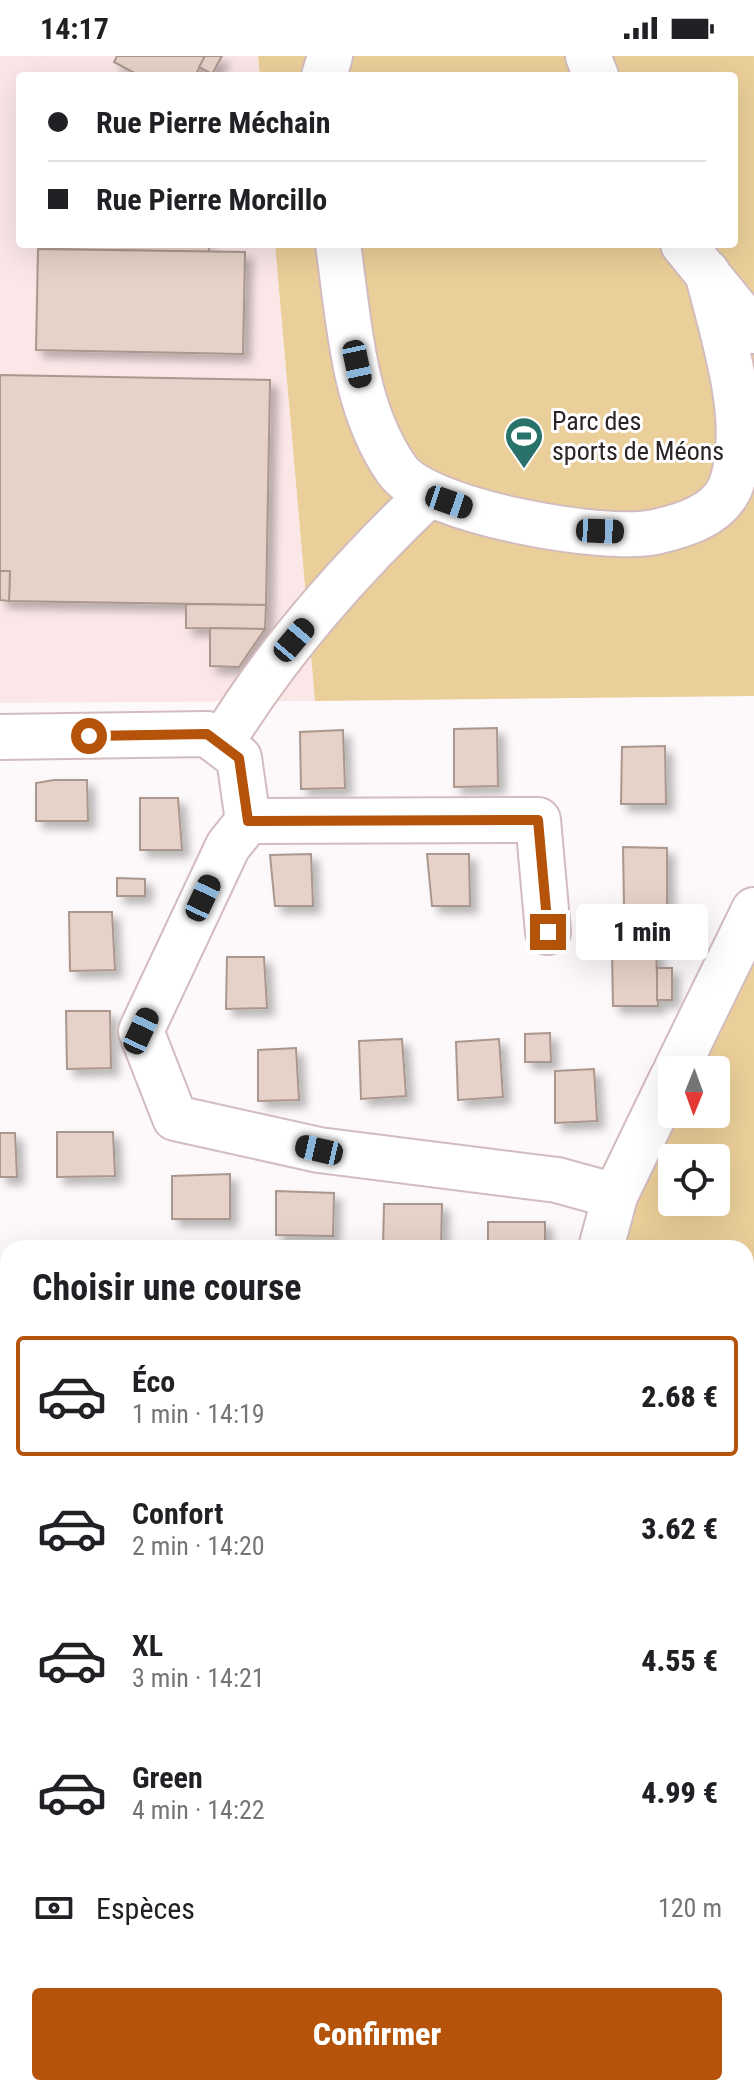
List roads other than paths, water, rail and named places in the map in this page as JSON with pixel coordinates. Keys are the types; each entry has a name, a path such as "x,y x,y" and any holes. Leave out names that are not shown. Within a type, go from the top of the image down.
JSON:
{"street":[{"path":"339,248 351,334 370,424 399,473 428,495 471,510 574,530 652,533 702,518 729,492 743,456 744,422 695,258"},
{"path":"695,258 754,331"},
{"path":"221,744 257,684 366,554 428,495"},
{"path":"0,737 207,734 239,758 248,821 228,846 141,1031 175,1118 319,1150 557,1180 615,1196"},
{"path":"248,821 538,820 548,932"},
{"path":"683,1056 754,910"},
{"path":"603,1240 615,1196 658,1107"}],"place":[{"name":"Parc des sports de Méons","path":"524,470"}]}
